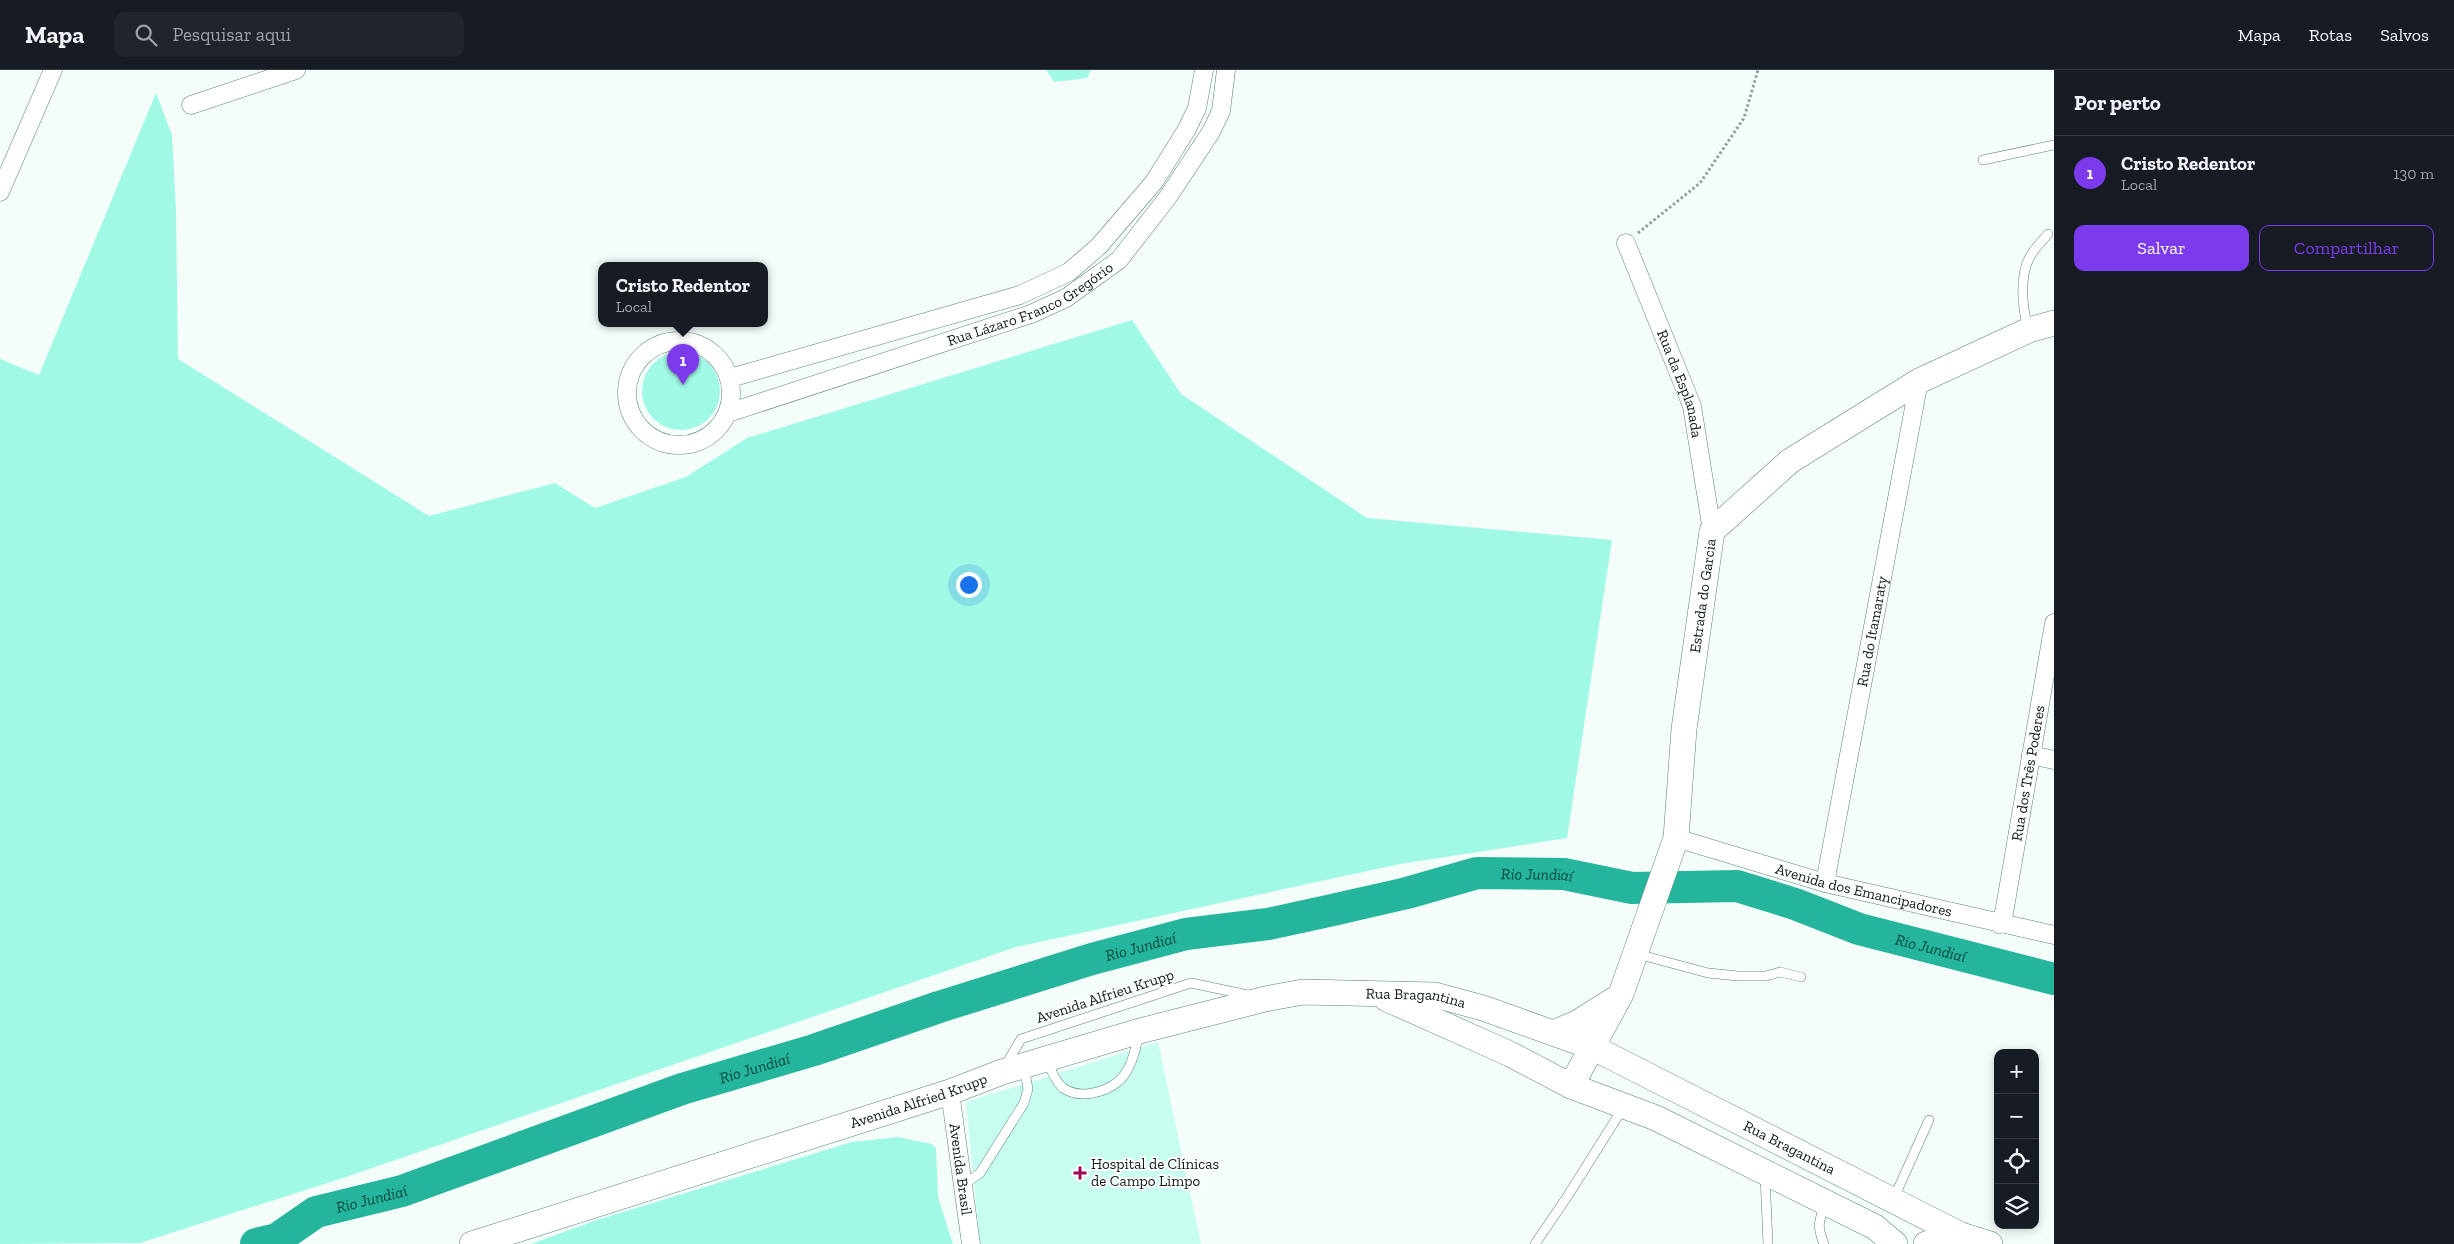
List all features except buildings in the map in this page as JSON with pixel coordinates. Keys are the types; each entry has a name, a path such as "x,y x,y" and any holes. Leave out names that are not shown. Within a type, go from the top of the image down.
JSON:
{"main road":[{"name":"Estrada do Garcia","path":"1571,1086 1621,994 1645,931 1676,838 1684,729 1712,531 1790,461 1919,381 2029,330 2054,323"},
{"name":"Avenida Alfried Krupp","path":"472,1244 950,1092 1024,1066 1140,1031 1265,999 1303,992 1371,993"},
{"name":"Rua Bragantina","path":"1371,993 1435,995 1483,1008 1592,1047 1961,1235 1990,1244"},
{"name":"Rua Bragantina","path":"1371,993 1415,1010 1510,1054 1571,1086 1656,1118 1875,1228 1895,1244"},
{"path":"1553,1034 1598,1011 1621,994"},
{"path":"1926,1244 1943,1237 1961,1235"}],"street":[{"path":"0,192 52,70"},
{"path":"190,105 296,70"},
{"name":"Rua Lázaro Franco Gregório","path":"730,378 1020,295 1069,272 1099,246 1154,182 1197,108 1204,70"},
{"name":"Rua Lázaro Franco Gregório","path":"728,413 1032,314 1066,298 1119,260 1168,197 1211,132 1221,111 1226,70"},
{"path":"1154,182 1168,197"},
{"name":"Rua da Esplanada","path":"1626,243 1692,406 1712,531"},
{"path":"681,341 697,344 712,352 723,363 730,378 732,396 728,413 720,427 708,438 692,444 676,446 660,442 646,434 635,422 629,407 627,391 630,375 638,360 650,349 665,343 681,341"},
{"name":"Rua do Itamaraty","path":"1825,883 1919,381"},
{"name":"Rua dos Três Poderes","path":"1999,924 2004,913 2054,623"},
{"path":"2031,755 2054,760"},
{"name":"Avenida dos Emancipadores","path":"1676,838 1825,883 2054,935"},
{"name":"Avenida Brasil","path":"950,1092 970,1244"}],"lane":[{"path":"1983,160 2054,145"},
{"path":"2029,330 2023,311 2022,291 2030,257 2048,234"},
{"path":"1636,954 1708,973 1766,976 1780,972 1801,977"},
{"name":"Avenida Alfrieu Krupp","path":"1024,1066 1020,1039 1191,982 1265,999"},
{"path":"1024,1066 1062,1088 1082,1095 1104,1091 1122,1080 1132,1063 1140,1031"},
{"path":"963,1185 980,1173 1024,1103 1028,1089 1024,1066"},
{"path":"1535,1244 1624,1106"},
{"path":"1893,1200 1930,1120"},
{"path":"1765,1173 1768,1244"},
{"path":"1824,1244 1820,1235 1819,1220 1826,1203"}],"path":[{"path":"1626,243 1700,183 1744,118 1758,70"}],"shaded area":[{"path":"1046,70 1091,70 1087,78 1054,82"},
{"path":"156,93 172,135 176,211 178,359 429,516 555,483 595,508 686,477 747,438 1132,320 1181,394 1367,518 1612,540 1567,838 1400,864 1016,947 343,1178 140,1243 0,1244 0,359 39,375"},
{"path":"681,352 696,355 709,363 717,376 720,391 717,406 709,419 696,427 681,430 666,427 653,419 645,406 642,391 645,376 653,363 666,355"},
{"name":"Hospital de Clínicas de Campo Limpo","path":"1158,1042 1201,1244 980,1244 966,1102"},
{"path":"898,1137 931,1144 936,1148 938,1197 953,1244 531,1244 597,1220 852,1142"}],"waterway":[{"name":"Rio Jundiaí","path":"256,1244 277,1239 316,1212 402,1191 682,1089 814,1050 939,1007 1092,959 1186,934 1268,924 1328,911 1407,893 1477,873 1564,874 1632,888 1737,886 1795,904 1859,929 2054,979"}],"place":[{"name":"Cristo Redentor","path":"683,385"},
{"name":"Hospital de Clínicas de Campo Limpo","path":"1080,1173"}]}
